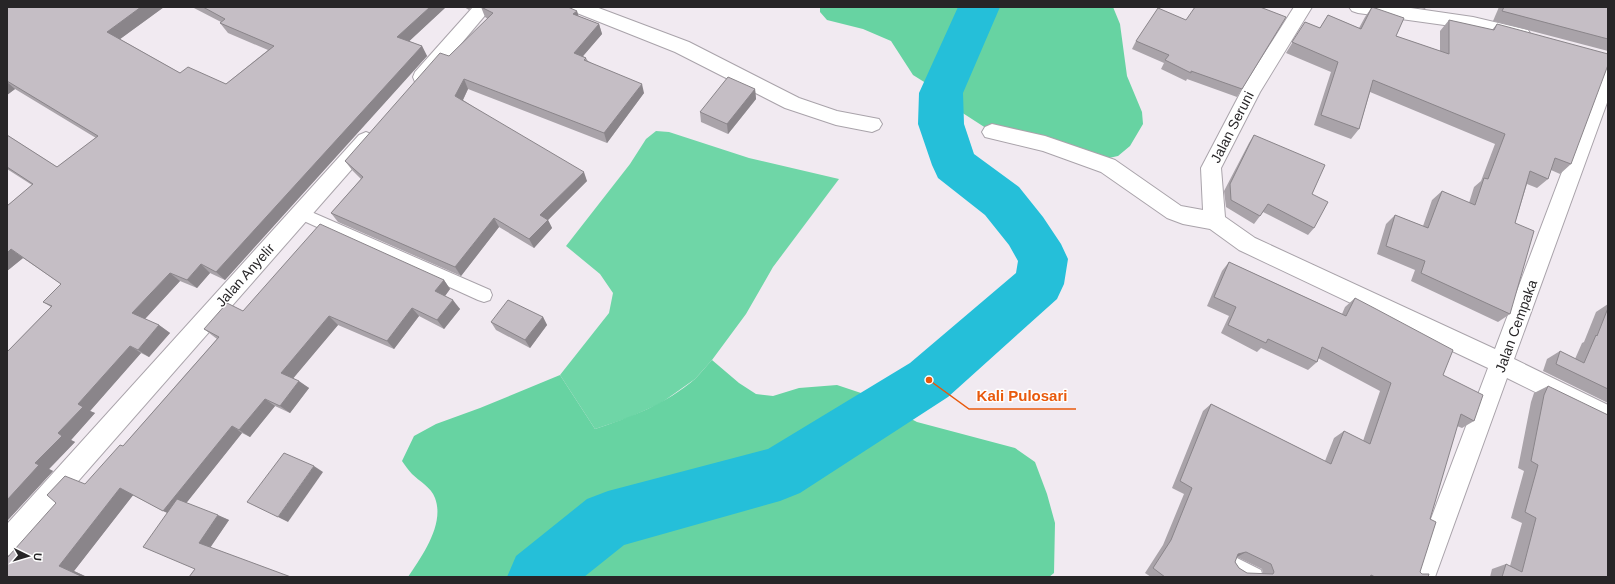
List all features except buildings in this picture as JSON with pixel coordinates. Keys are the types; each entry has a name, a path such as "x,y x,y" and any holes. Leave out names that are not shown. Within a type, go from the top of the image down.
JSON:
{"street":[{"path":"406,94 484,7"},
{"path":"578,7 682,47 792,103 836,118 872,124"},
{"name":"Jalan Seruni","path":"1215,221 1211,168 1252,89 1303,7"},
{"path":"1358,7 1473,23 1537,39"},
{"name":"Jalan Cempaka","path":"1422,577 1502,364 1606,63"},
{"name":"Jalan Anyelir","path":"7,543 380,124"},
{"path":"992,132 1045,144 1108,166 1174,212 1215,221 1247,244 1502,364 1608,418"}],"lane":[{"path":"300,213 484,294"},
{"path":"1237,567 1254,577"}],"green space":[{"path":"820,7 1113,7 1120,24 1127,76 1142,112 1143,124 1130,146 1118,156 1095,161 992,132 958,110 945,95 913,75 891,41 863,29 827,20 820,12"},
{"path":"656,131 669,132 749,158 839,179 773,267 746,314 712,360 695,379 661,403 628,418 595,429 560,375 609,313 613,293 600,274 566,246 630,164 646,139"},
{"path":"712,360 739,383 756,394 773,396 799,388 837,385 861,393 917,422 1015,448 1035,462 1047,494 1055,523 1054,573 1049,577 408,577 425,550 435,529 437,518 437,508 433,494 428,487 415,477 402,461 414,436 436,424 480,408 560,375 595,429 648,409 672,396 695,379"}],"waterway":[{"path":"537,577 608,520 780,473 929,380 1039,284 1043,259 1026,231 1002,201 955,165 941,124 941,93 979,7"}],"place":[{"name":"Kali Pulosari","path":"929,380"}]}
